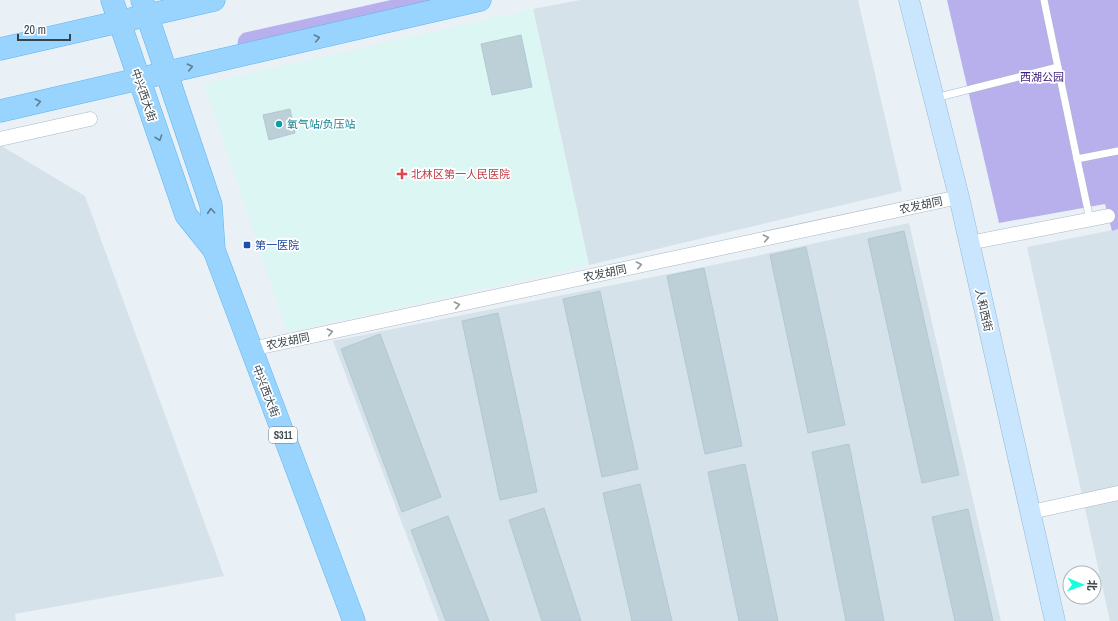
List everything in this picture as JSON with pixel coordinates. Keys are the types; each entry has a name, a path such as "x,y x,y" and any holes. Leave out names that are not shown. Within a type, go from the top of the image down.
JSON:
{"main road":[{"name":"中兴西大街","path":"112,0 135,14 166,73 211,205 214,250 354,621"},
{"path":"0,50 135,14 214,0"},
{"path":"0,111 480,0"},
{"path":"901,0 914,24"},
{"name":"人和西街","path":"909,0 959,196 1055,621"},
{"path":"914,24 916,0"},
{"name":"中兴西大街","path":"135,14 139,79 186,215 214,250"}],"street":[{"path":"0,139 90,119"},
{"name":"农发胡同","path":"251,349 959,196"},
{"path":"969,243 1108,216"},
{"path":"1031,512 1118,493"}],"lane":[{"path":"1044,0 1090,220"},
{"path":"934,98 1058,67"},
{"path":"1078,160 1118,151"}],"shaded area":[{"path":"580,0 858,0 902,191 589,265 533,9"},
{"name":"北林区第一人民医院","path":"533,9 589,265 287,332 204,84"},
{"path":"0,145 85,196 224,576 15,614 16,621 0,621"},
{"path":"909,223 1001,621 439,621 333,341 718,264"},
{"path":"1118,229 1118,621 1110,621 1102,585 1102,565 1098,565 1027,247"}],"green space":[{"path":"391,0 450,0 241,47 238,45 239,38 243,33"},
{"name":"西湖公园","path":"947,0 1118,0 1118,229 1112,231 1105,204 999,223"}],"building":[{"path":"521,35 532,87 492,95 481,44"},
{"name":"氧气站/负压站","path":"290,109 295,133 269,140 263,115"},
{"path":"904,231 959,475 922,483 868,239"},
{"path":"806,247 845,425 808,433 770,255"},
{"path":"704,268 742,446 705,454 667,276"},
{"path":"600,291 638,469 602,477 563,299"},
{"path":"498,313 537,492 500,500 462,321"},
{"path":"380,334 441,497 402,512 341,349"},
{"path":"849,444 884,621 846,621 812,452"},
{"path":"745,464 778,621 739,621 708,472"},
{"path":"640,484 672,621 632,621 603,493"},
{"path":"544,508 581,621 542,621 509,520"},
{"path":"968,509 993,621 955,621 932,517"},
{"path":"448,516 489,621 446,621 411,530"}],"place":[{"name":"氧气站/负压站","path":"279,124"},
{"name":"北林区第一人民医院","path":"402,174"},
{"name":"第一医院","path":"247,245"}]}
